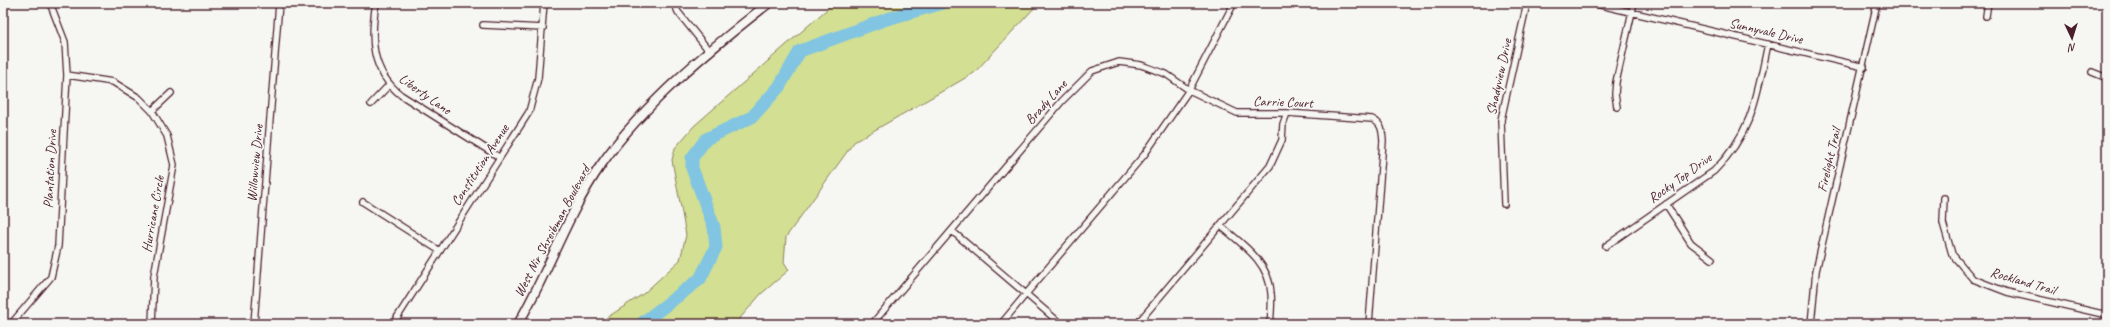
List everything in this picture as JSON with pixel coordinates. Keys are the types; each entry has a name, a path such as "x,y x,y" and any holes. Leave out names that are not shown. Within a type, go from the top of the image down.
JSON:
{"main road":[{"name":"West Nir Shreibman Boulevard","path":"518,324 578,205 601,166 628,131 710,52 769,3"}],"street":[{"name":"Plantation Drive","path":"16,323 51,277 58,246 67,75 65,42 50,3"},
{"name":"Willowview Drive","path":"254,324 280,3"},
{"name":"Liberty Lane","path":"376,3 373,42 378,66 389,86 499,157"},
{"name":"Constitution Avenue","path":"393,324 529,112 538,78 544,3"},
{"path":"674,3 678,12 710,52"},
{"path":"1001,324 1144,154 1189,90 1234,3"},
{"name":"Shadyview Drive","path":"1504,204 1501,120 1527,3"},
{"name":"Sunnyvale Drive","path":"1592,3 1864,67"},
{"path":"1617,107 1615,94 1616,82 1634,3"},
{"name":"Firelight Trail","path":"1811,324 1816,271 1864,67 1877,3"},
{"path":"1986,16 1988,3"},
{"path":"483,25 543,28"},
{"name":"Rocky Top Drive","path":"1606,246 1714,171 1730,155 1740,139 1754,106 1768,44"},
{"name":"Brady Lane","path":"872,324 952,231 975,201 1062,101 1092,71 1119,62 1142,65 1166,74 1189,90"},
{"path":"2092,72 2107,78"},
{"name":"Hurricane Circle","path":"67,75 113,82 139,98 152,112 167,136 174,165 154,276 152,324"},
{"path":"371,104 389,86"},
{"name":"Carrie Court","path":"1189,90 1237,113 1287,113 1372,119 1379,123 1382,128 1384,141 1369,324"},
{"path":"152,112 171,94"},
{"path":"1137,324 1270,166 1282,140 1287,113"},
{"name":"Rockland Trail","path":"1944,198 1943,223 1952,254 1973,279 2007,292 2107,315"},
{"path":"363,202 440,251"},
{"path":"1666,204 1691,243 1712,259"},
{"path":"1221,226 1250,251 1266,270 1271,293 1270,324"},
{"path":"952,231 1061,324"}],"green space":[{"path":"834,3 1044,3 1036,6 974,73 854,142 786,237 784,262 789,270 761,294 735,324 597,324 643,294 680,260 686,235 672,160 675,148 694,126"}],"waterway":[{"path":"641,324 700,279 716,247 714,227 692,168 692,158 706,139 752,117 779,87 800,51 887,19 943,3"}]}
